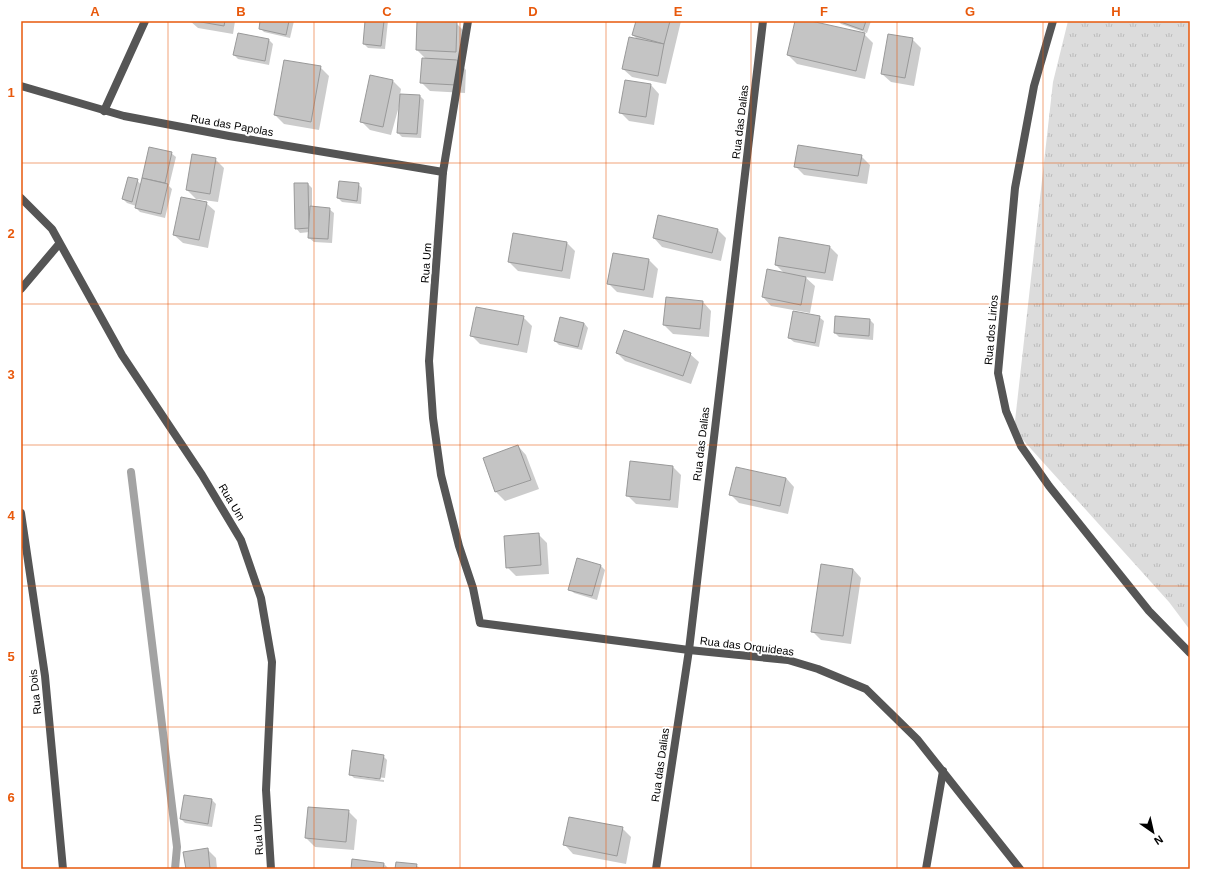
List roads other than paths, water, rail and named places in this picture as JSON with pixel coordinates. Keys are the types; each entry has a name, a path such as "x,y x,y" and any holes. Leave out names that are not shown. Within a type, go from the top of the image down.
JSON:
{"street":[{"path":"104,110 145,21"},
{"name":"Rua Um","path":"468,21 443,172 429,361 433,418 441,475 459,546 473,588 480,623"},
{"name":"Rua das Dalias","path":"656,869 689,650 763,21"},
{"name":"Rua dos Lirios","path":"1053,21 1034,86 1015,188 998,373 1006,412 1021,446 1049,486 1149,611 1190,653"},
{"name":"Rua das Papolas","path":"21,86 124,116 229,136 443,172"},
{"name":"Rua Um","path":"21,198 52,229 122,355 202,475 241,540 261,598 272,662 266,790 271,869"},
{"path":"21,289 59,244"},
{"name":"Rua Dois","path":"21,513 45,676 62,869"},
{"name":"Rua das Orquideas","path":"480,623 689,650 788,660 818,669 866,689 917,739 1020,869"},
{"path":"926,869 942,770"}],"waterway":[{"path":"131,472 177,847 175,869"}]}
